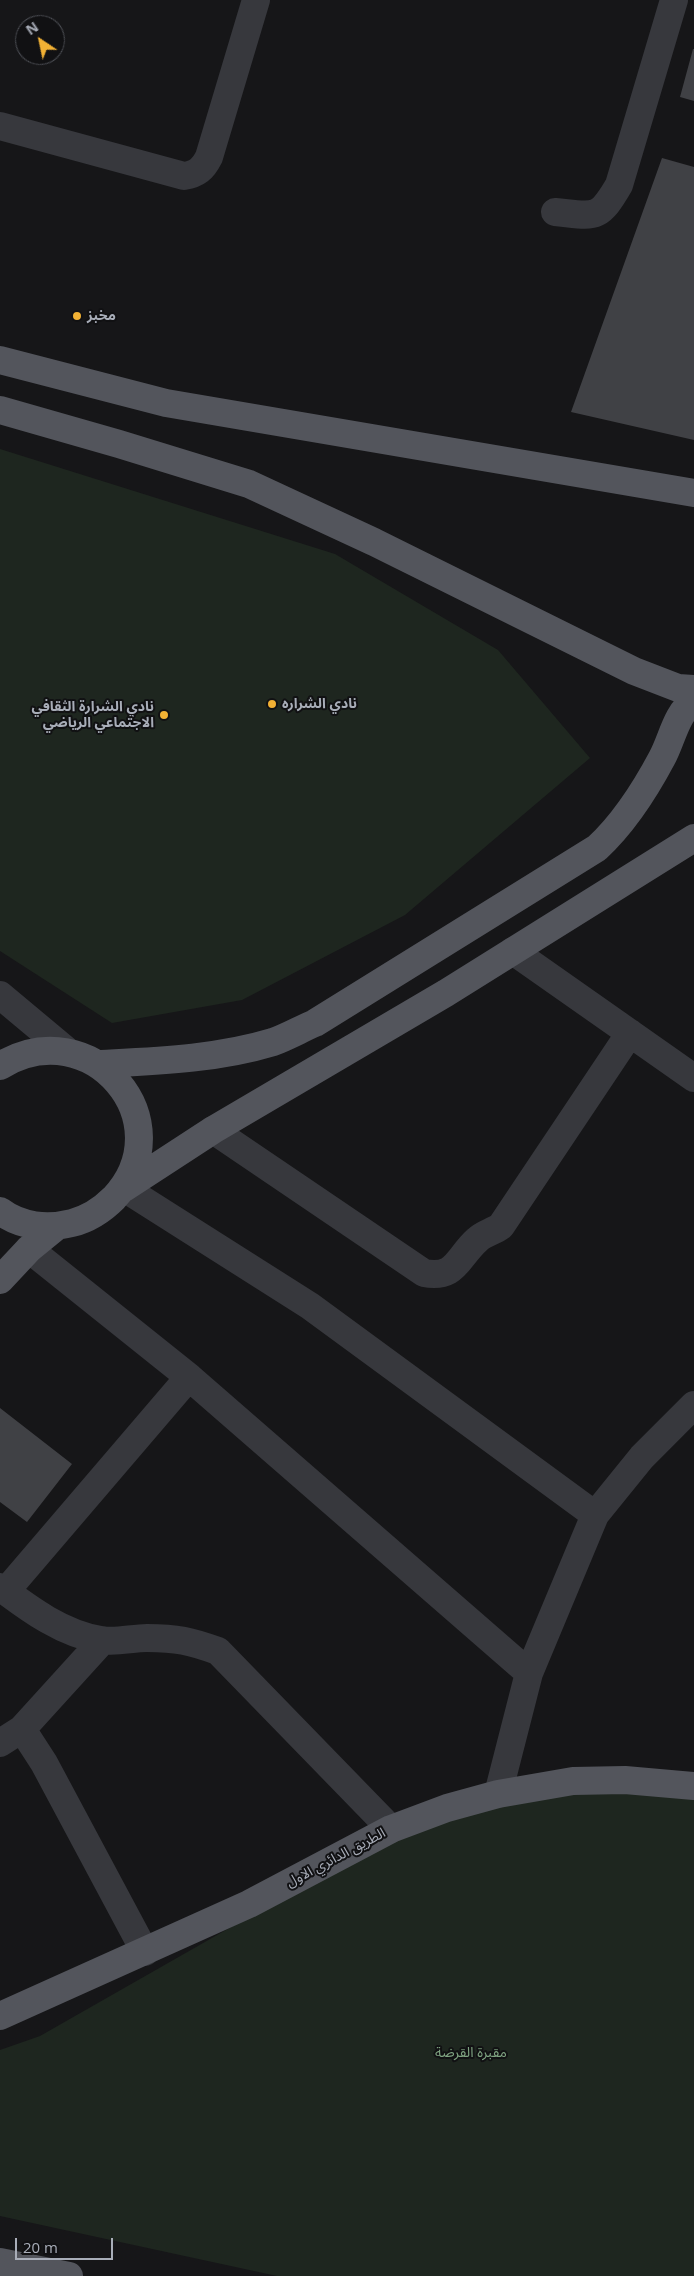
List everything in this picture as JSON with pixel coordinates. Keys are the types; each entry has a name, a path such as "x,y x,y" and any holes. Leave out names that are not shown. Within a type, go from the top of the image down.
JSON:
{"main road":[{"path":"0,360 166,403 694,493"},
{"path":"0,410 249,484 374,542 634,671 678,688 694,689"},
{"path":"99,1064 172,1060 216,1055 274,1041 315,1023 597,848 616,830 663,757 685,710 694,701"},
{"path":"0,1211 7,1216 31,1225 56,1227 82,1220 105,1207 124,1188 213,1130 513,952 694,838"},
{"path":"0,1066 16,1057 41,1050 67,1051 99,1064 116,1080 129,1099 137,1121 138,1144 135,1159 124,1188"},
{"path":"0,1280 29,1250 56,1227"},
{"name":"الطريق الدائري الاول","path":"0,2016 249,1904 391,1830 448,1808 498,1794 573,1781 625,1780 694,1786"},
{"path":"0,2262 69,2276"}],"street":[{"path":"0,126 184,176 195,174 204,167 209,157 256,0"},
{"path":"555,212 590,215 599,212 607,206 619,185 674,0"},
{"path":"513,952 694,1078"},
{"path":"0,995 67,1051"},
{"path":"213,1130 424,1273 446,1274 455,1267 476,1240 501,1226 630,1033"},
{"path":"124,1188 310,1306 596,1515"},
{"path":"29,1250 189,1377 529,1673"},
{"path":"189,1377 3,1589 46,1618 72,1632 102,1641 146,1638 183,1639 218,1651 391,1830"},
{"path":"498,1794 529,1673 596,1515 642,1457 694,1405"},
{"path":"102,1641 11,1736 44,1763 145,1952"}],"green space":[{"name":"نادي الشراره","path":"0,449 335,554 498,650 590,758 405,915 242,1000 112,1023 0,951"},
{"name":"مقبرة القرضة","path":"550,1789 694,1796 694,2276 277,2276 0,2216 0,2050 40,2036 247,1918 427,1825"}],"building":[{"path":"694,49 694,101 680,97"},
{"path":"662,158 694,167 694,440 571,412"},
{"path":"0,1408 72,1464 27,1522 0,1502"}],"place":[{"name":"مخبز","path":"77,316"},
{"name":"نادي الشراره","path":"272,704"},
{"name":"نادي الشرارة الثقافي الاجتماعي الرياضي","path":"164,715"}]}
